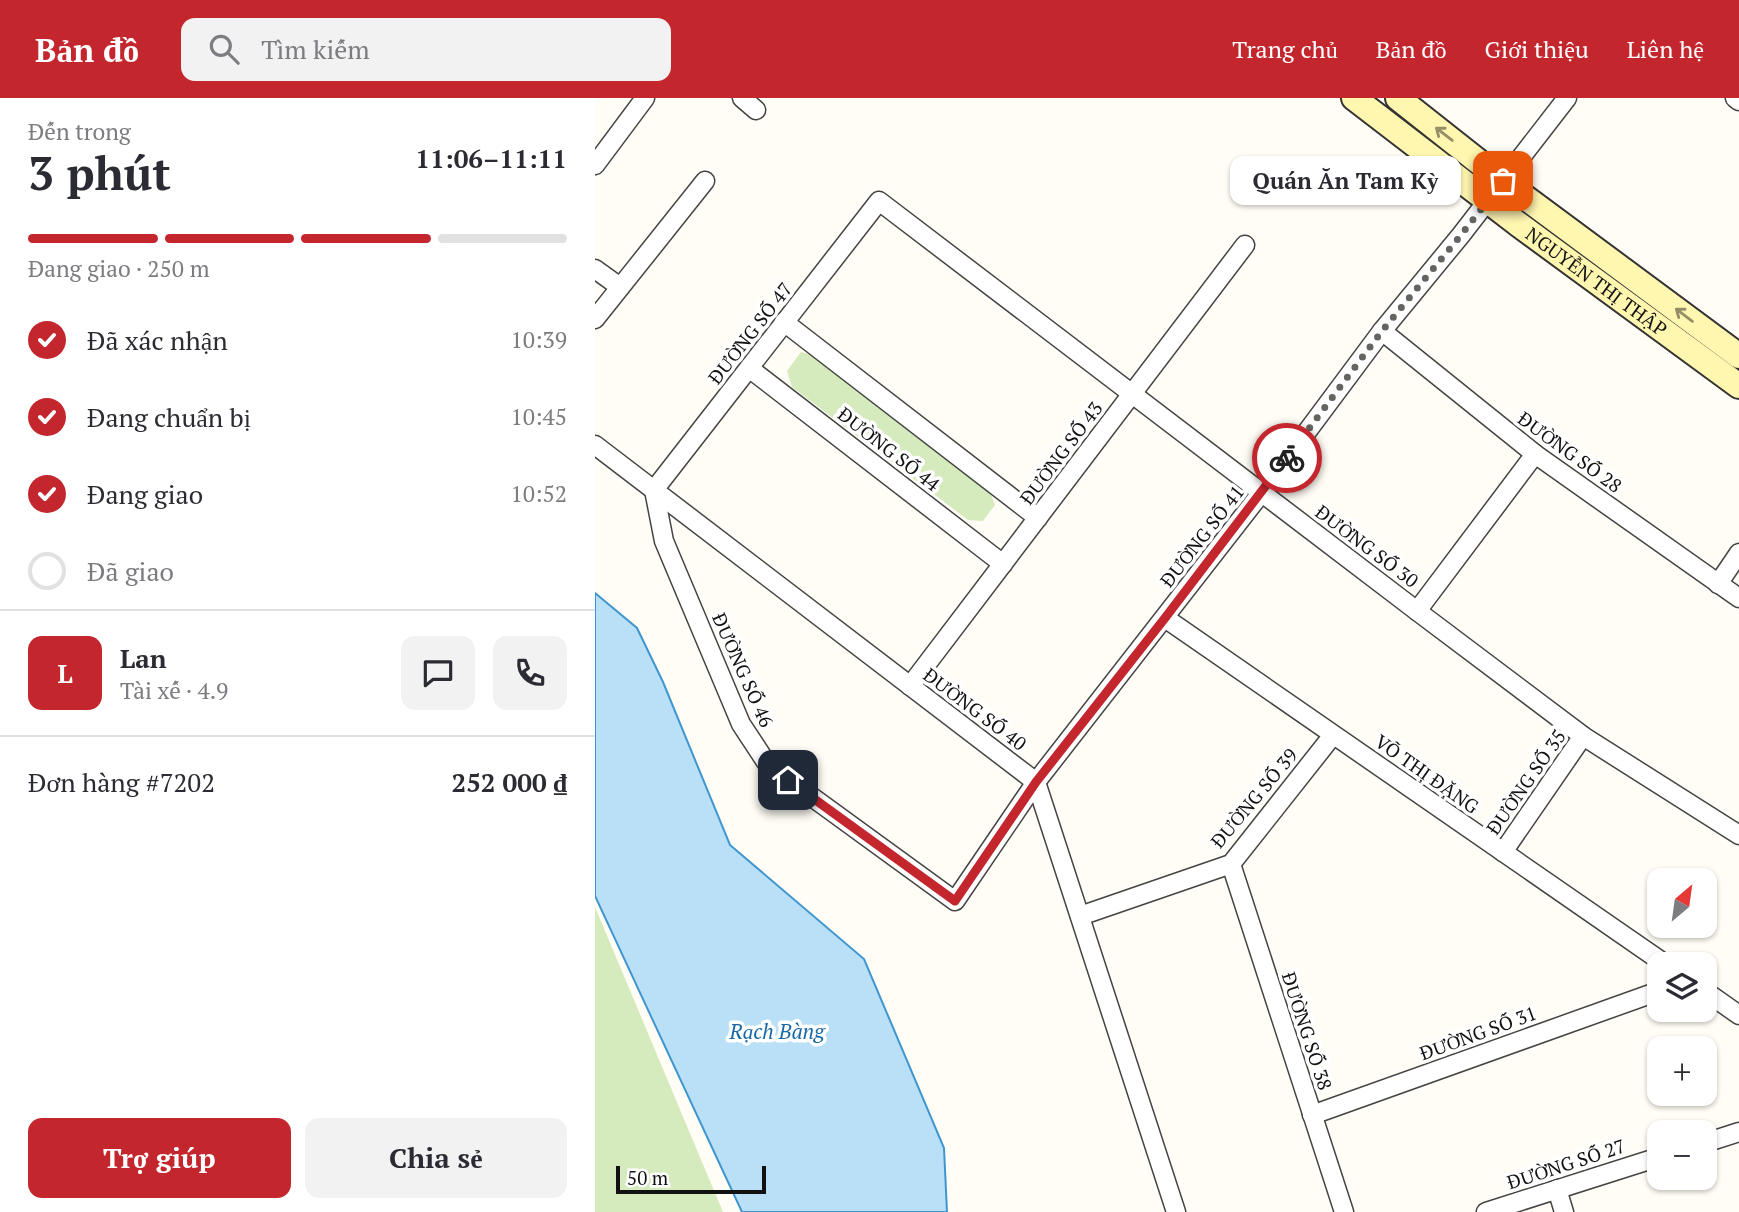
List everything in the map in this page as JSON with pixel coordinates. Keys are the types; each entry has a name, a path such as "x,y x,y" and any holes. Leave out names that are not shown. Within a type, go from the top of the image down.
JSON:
{"main road":[{"name":"NGUYỄN THỊ THẬP","path":"1355,98 1488,201 1739,386"},
{"name":"NGUYỄN THỊ THẬP","path":"1398,98 1503,181 1739,356"}],"street":[{"path":"595,165 645,98"},
{"path":"742,98 756,110"},
{"path":"1503,181 1567,98"},
{"path":"595,320 705,181"},
{"name":"ĐƯỜNG SỐ 41","path":"955,901 1036,782 1262,492 1382,331 1503,181"},
{"name":"ĐƯỜNG SỐ 47","path":"654,490 879,201"},
{"name":"ĐƯỜNG SỐ 30","path":"879,201 1584,736 1739,835"},
{"name":"ĐƯỜNG SỐ 43","path":"910,686 1245,244"},
{"path":"595,269 620,287"},
{"name":"ĐƯỜNG SỐ 44","path":"784,322 1038,518"},
{"name":"ĐƯỜNG SỐ 28","path":"1382,331 1535,454 1739,598"},
{"name":"ĐƯỜNG SỐ 44","path":"749,368 1003,564"},
{"name":"ĐƯỜNG SỐ 40","path":"595,445 1036,782"},
{"path":"1417,611 1535,454"},
{"name":"ĐƯỜNG SỐ 46","path":"654,490 664,541 741,724 768,765 955,901"},
{"path":"1718,584 1739,553"},
{"name":"VÕ THỊ ĐẶNG","path":"1165,618 1648,952"},
{"name":"ĐƯỜNG SỐ 39","path":"1080,916 1231,864 1333,735"},
{"name":"ĐƯỜNG SỐ 35","path":"1503,852 1584,736"},
{"path":"1036,782 1176,1212"},
{"name":"ĐƯỜNG SỐ 38","path":"1231,864 1343,1212"},
{"name":"ĐƯỜNG SỐ 31","path":"1312,1115 1647,995"},
{"path":"1717,999 1739,1015"},
{"path":"1717,1139 1739,1132"},
{"name":"ĐƯỜNG SỐ 27","path":"1486,1212 1647,1161"},
{"path":"1557,1189 1564,1212"}],"green space":[{"path":"801,352 815,356 989,489 995,505 983,521 968,520 792,387 787,371"},
{"path":"595,907 723,1212 595,1212"}],"water":[{"name":"Rạch Bàng","path":"595,593 637,628 663,682 730,845 864,959 944,1148 947,1212 742,1212 595,896"}],"way so far":[{"path":"1287,458 1382,331 1503,181"}],"place":[{"name":"Quán Ăn Tam Kỳ","path":"1503,181"}],"route":[{"path":"788,780 955,901 1036,782 1287,458"}]}
